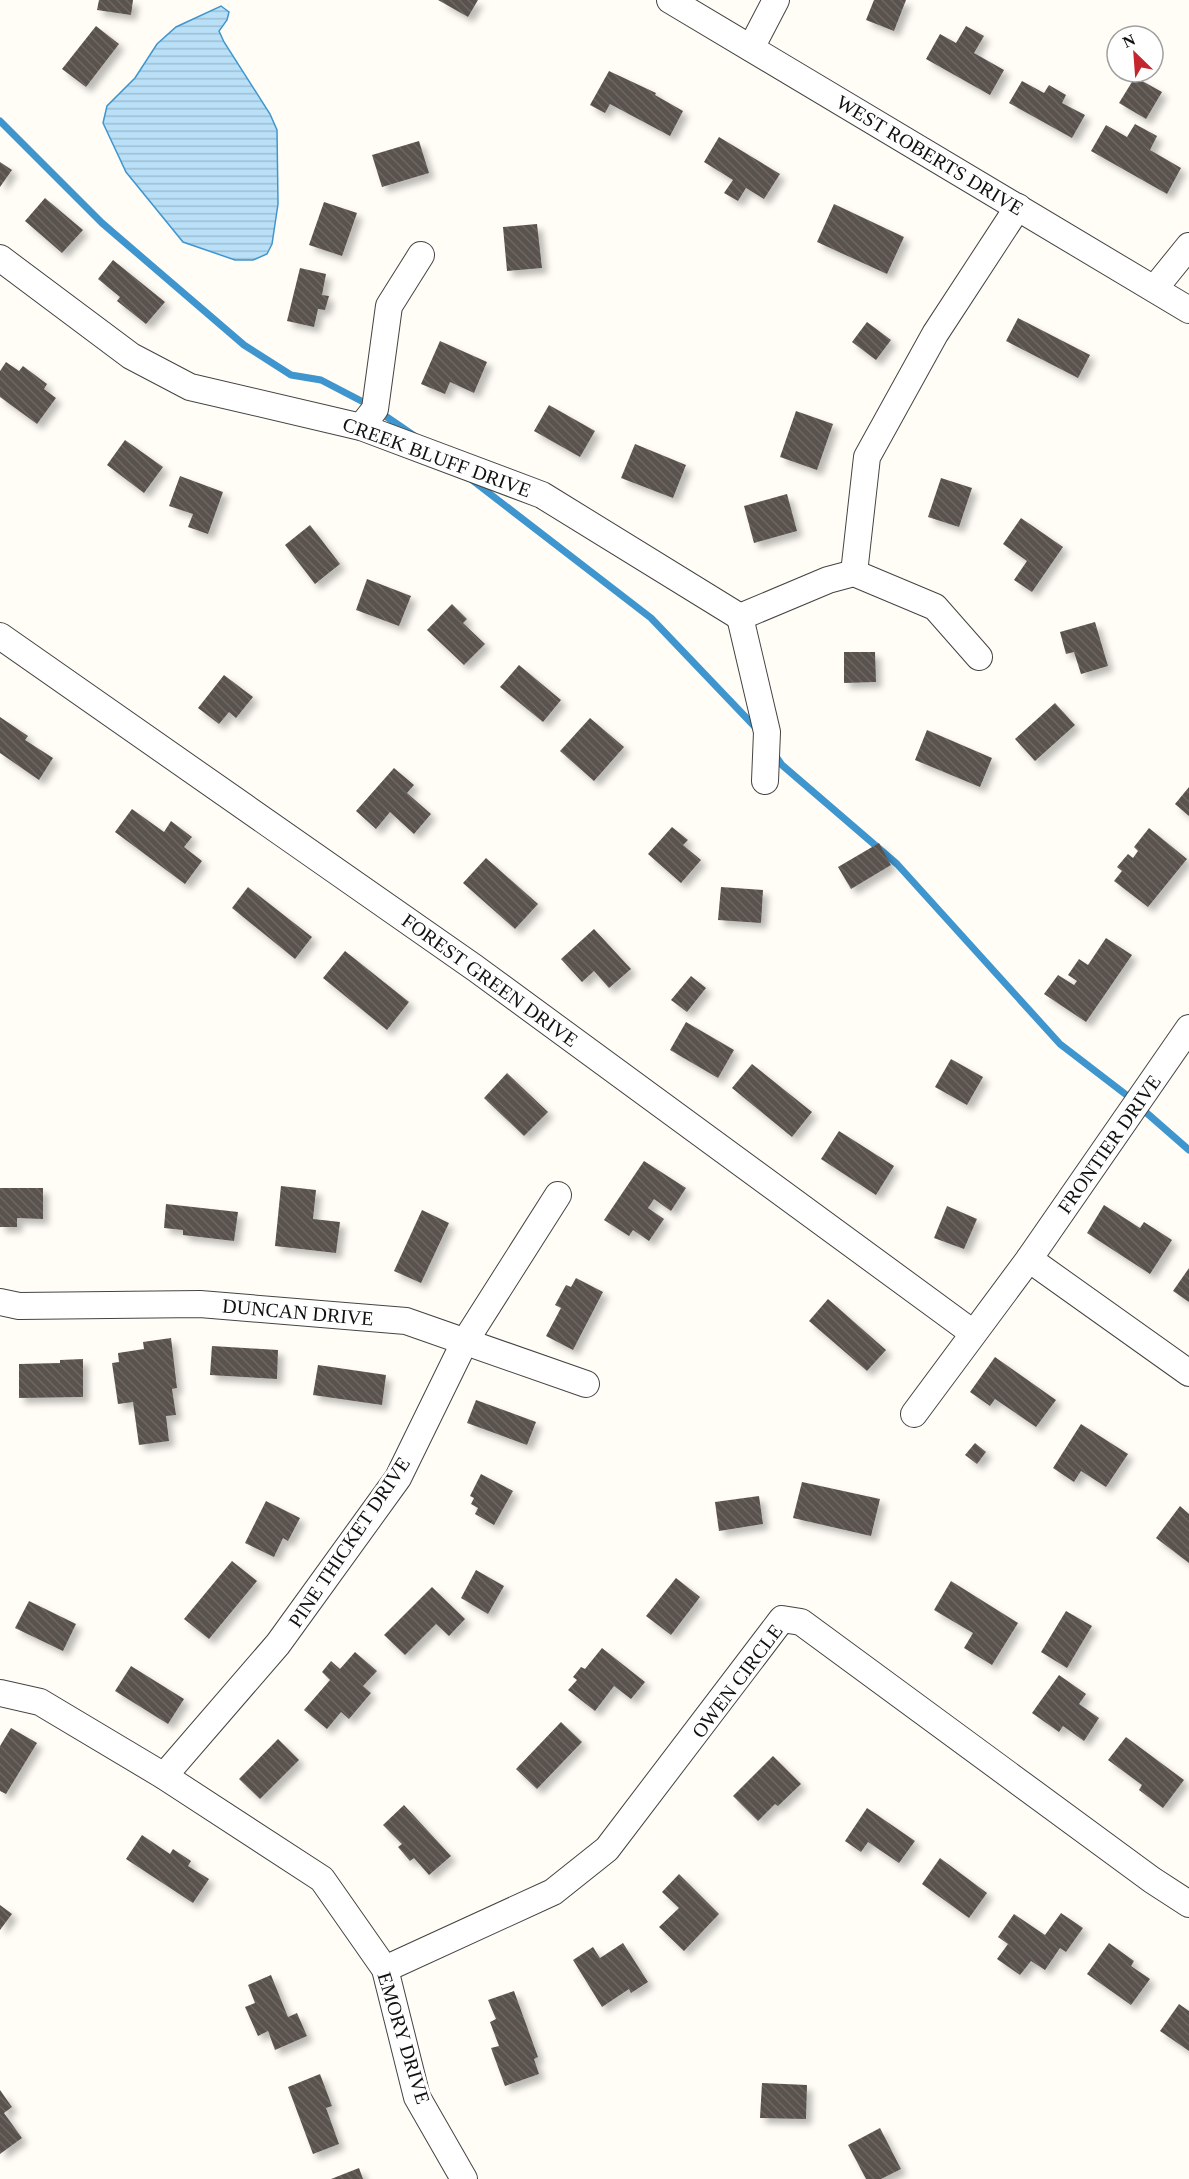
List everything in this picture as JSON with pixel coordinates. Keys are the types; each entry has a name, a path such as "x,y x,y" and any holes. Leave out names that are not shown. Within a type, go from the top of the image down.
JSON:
{"street":[{"name":"WEST ROBERTS DRIVE","path":"670,0 1189,309"},
{"path":"751,48 776,0"},
{"path":"854,573 867,457 935,334 1018,207"},
{"path":"1155,288 1189,246"},
{"path":"361,426 375,409 389,306 422,255"},
{"name":"CREEK BLUFF DRIVE","path":"0,258 131,356 190,387 361,426 542,495 741,617"},
{"path":"765,781 767,732 741,617 828,580 854,573 935,607 979,657"},
{"name":"FOREST GREEN DRIVE","path":"0,636 475,968 973,1333"},
{"name":"FRONTIER DRIVE","path":"973,1333 1029,1259 1189,1028"},
{"name":"PINE THICKET DRIVE","path":"164,1776 278,1644 398,1478 464,1343 558,1195"},
{"path":"1029,1259 1189,1373"},
{"name":"DUNCAN DRIVE","path":"0,1302 19,1306 200,1304 395,1320 586,1384"},
{"path":"914,1414 973,1333"},
{"name":"OWEN CIRCLE","path":"385,1969 553,1892 608,1849 782,1619 801,1622 1152,1880 1189,1904"},
{"name":"EMORY DRIVE","path":"0,1693 40,1702 164,1776 322,1879 385,1969 417,2097 464,2179"}],"water":[{"path":"221,6 229,12 227,20 219,31 270,114 277,130 278,204 272,244 267,254 253,260 235,260 183,242 126,172 103,123 107,106 135,78 157,44 176,27"}],"building":[{"path":"99,0 133,0 131,15 97,10"},
{"path":"438,0 478,0 468,17"},
{"path":"874,0 906,0 894,31 866,20"},
{"path":"96,26 119,44 86,87 62,69"},
{"path":"966,26 984,36 974,53 1004,70 990,95 926,59 940,34 956,43"},
{"path":"609,71 656,93 655,95 683,111 670,136 610,104 605,113 590,105"},
{"path":"1022,81 1044,93 1049,85 1066,95 1062,103 1085,115 1072,138 1009,103"},
{"path":"1131,84 1148,84 1162,92 1146,119 1119,103"},
{"path":"1135,124 1157,136 1150,150 1181,168 1167,194 1091,151 1106,125 1127,137"},
{"path":"719,137 780,174 764,199 746,188 738,201 724,193 733,180 704,162"},
{"path":"419,141 429,173 382,187 372,155"},
{"path":"0,162 12,170 0,187"},
{"path":"45,198 83,230 62,253 25,221"},
{"path":"324,202 357,213 342,256 309,245"},
{"path":"834,204 904,237 887,274 817,242"},
{"path":"537,224 542,268 507,271 503,227"},
{"path":"113,260 165,302 146,324 117,301 120,297 98,279"},
{"path":"300,268 326,274 322,295 329,296 325,310 318,309 314,327 287,321"},
{"path":"1018,318 1090,355 1078,378 1006,341"},
{"path":"867,322 891,340 876,360 852,342"},
{"path":"440,341 487,362 474,393 450,382 445,394 421,384"},
{"path":"6,362 19,371 23,366 47,384 44,389 56,398 37,424 0,397 0,371"},
{"path":"549,405 595,431 580,457 534,431"},
{"path":"796,411 833,424 817,470 780,457"},
{"path":"125,440 163,467 144,493 107,465"},
{"path":"635,444 686,465 673,498 621,478"},
{"path":"180,476 223,492 208,534 188,527 193,514 169,506"},
{"path":"941,478 972,488 959,527 928,517"},
{"path":"787,494 797,531 754,543 744,506"},
{"path":"1021,518 1063,547 1032,592 1014,580 1027,561 1003,544"},
{"path":"310,525 340,564 315,584 285,545"},
{"path":"367,579 411,596 399,626 356,610"},
{"path":"452,604 467,619 463,623 485,644 464,665 427,630"},
{"path":"1095,622 1108,666 1081,674 1074,652 1066,654 1060,632"},
{"path":"844,652 875,652 876,682 844,683"},
{"path":"519,665 561,700 543,722 500,687"},
{"path":"224,675 253,697 236,718 229,712 219,724 198,708"},
{"path":"1055,703 1075,725 1035,761 1015,739"},
{"path":"0,717 28,736 25,740 53,758 39,780 0,753"},
{"path":"590,718 624,747 594,781 560,751"},
{"path":"927,730 992,758 980,787 915,760"},
{"path":"394,768 414,785 407,793 431,814 414,834 390,812 376,829 356,811"},
{"path":"1189,787 1189,816 1175,804"},
{"path":"132,809 164,832 171,821 192,837 184,847 202,861 185,884 115,832"},
{"path":"672,827 688,840 683,845 701,860 681,883 648,854"},
{"path":"1149,828 1187,859 1148,907 1114,881 1122,871 1117,867 1128,854 1133,858 1138,851 1134,847"},
{"path":"879,843 891,865 851,889 838,867"},
{"path":"486,858 538,904 515,929 463,883"},
{"path":"248,887 312,937 295,959 232,908"},
{"path":"721,887 763,890 761,923 718,920"},
{"path":"594,929 631,969 609,988 594,971 582,982 561,959"},
{"path":"1106,938 1132,955 1086,1022 1044,994 1058,975 1074,985 1077,981 1068,975 1079,959 1088,965"},
{"path":"345,951 409,1002 387,1030 323,978"},
{"path":"691,976 706,988 687,1012 671,1000"},
{"path":"686,1022 734,1050 718,1078 670,1050"},
{"path":"951,1059 983,1077 967,1105 935,1087"},
{"path":"752,1064 812,1112 792,1137 732,1088"},
{"path":"507,1073 548,1112 524,1136 484,1098"},
{"path":"839,1131 894,1166 876,1195 821,1159"},
{"path":"644,1161 686,1188 671,1211 654,1199 648,1208 664,1219 649,1241 633,1230 629,1236 604,1220"},
{"path":"281,1186 316,1190 313,1219 340,1222 336,1253 275,1246"},
{"path":"0,1188 43,1188 43,1219 17,1218 17,1227 0,1227"},
{"path":"166,1204 238,1212 234,1241 183,1235 183,1230 164,1228"},
{"path":"1104,1205 1140,1228 1144,1222 1172,1240 1150,1274 1087,1233"},
{"path":"947,1206 977,1219 964,1249 934,1238"},
{"path":"422,1210 449,1223 421,1283 394,1271"},
{"path":"1189,1268 1189,1302 1173,1291"},
{"path":"576,1278 603,1292 573,1350 546,1336 561,1308 555,1305 566,1285 571,1287"},
{"path":"828,1299 886,1350 867,1371 809,1321"},
{"path":"171,1338 177,1388 172,1389 176,1415 166,1416 169,1441 139,1445 133,1402 118,1404 112,1363 119,1362 118,1353 144,1349 143,1342"},
{"path":"212,1346 278,1350 277,1379 210,1375"},
{"path":"995,1357 1056,1400 1036,1427 995,1399 990,1406 970,1392"},
{"path":"83,1359 83,1397 19,1398 19,1364 60,1363 60,1360"},
{"path":"318,1365 386,1375 382,1405 313,1395"},
{"path":"476,1400 536,1422 527,1445 467,1423"},
{"path":"1081,1424 1128,1454 1106,1487 1081,1471 1074,1482 1053,1468"},
{"path":"975,1443 986,1452 977,1464 965,1455"},
{"path":"481,1474 513,1491 494,1525 475,1514 478,1508 471,1504 474,1498 470,1496"},
{"path":"802,1482 880,1499 871,1536 793,1518"},
{"path":"759,1496 763,1524 719,1531 715,1502"},
{"path":"266,1501 300,1518 288,1541 283,1538 274,1557 245,1543"},
{"path":"1180,1506 1189,1514 1189,1563 1156,1538"},
{"path":"232,1561 257,1581 209,1639 184,1619"},
{"path":"476,1570 504,1586 488,1614 461,1598"},
{"path":"676,1578 700,1597 671,1635 646,1616"},
{"path":"951,1581 1018,1623 992,1665 964,1648 973,1633 934,1610"},
{"path":"432,1587 465,1619 449,1636 436,1624 405,1655 384,1635"},
{"path":"29,1601 76,1624 63,1651 15,1628"},
{"path":"1066,1611 1092,1626 1067,1668 1041,1652"},
{"path":"602,1648 645,1682 631,1699 614,1686 595,1711 568,1690 577,1680 573,1677 581,1667 585,1669"},
{"path":"355,1652 377,1671 363,1686 371,1693 349,1719 341,1712 327,1729 304,1710 330,1680 322,1672 331,1661 340,1669"},
{"path":"131,1666 184,1699 168,1724 115,1691"},
{"path":"1059,1675 1086,1694 1079,1704 1099,1718 1084,1741 1063,1726 1059,1732 1032,1713"},
{"path":"561,1722 582,1742 537,1789 516,1769"},
{"path":"11,1728 37,1743 6,1794 0,1791 0,1746"},
{"path":"1126,1737 1184,1780 1163,1808 1139,1790 1142,1785 1108,1760"},
{"path":"278,1739 299,1760 260,1799 239,1779"},
{"path":"773,1756 801,1784 758,1821 733,1796"},
{"path":"404,1805 451,1856 429,1875 414,1858 410,1861 398,1847 402,1844 383,1825"},
{"path":"867,1808 915,1841 899,1863 868,1842 861,1852 845,1841"},
{"path":"142,1835 170,1854 173,1849 191,1861 188,1866 209,1879 193,1903 126,1859"},
{"path":"940,1858 987,1893 969,1918 922,1884"},
{"path":"679,1874 719,1914 684,1951 659,1927 679,1908 662,1892"},
{"path":"0,1905 12,1914 0,1930"},
{"path":"1061,1913 1083,1928 1066,1952 1060,1948 1045,1970 1031,1961 1020,1975 997,1959 1008,1944 998,1937 1014,1914 1045,1935"},
{"path":"623,1943 648,1982 631,1993 629,1989 602,2007 573,1960 593,1947 600,1958"},
{"path":"1109,1943 1134,1961 1131,1966 1150,1979 1131,2005 1087,1974"},
{"path":"271,1975 288,2017 297,2013 307,2036 275,2050 268,2031 258,2036 245,2007 255,2003 248,1985"},
{"path":"514,1991 538,2057 534,2059 539,2074 505,2086 491,2048 499,2046 490,2022 496,2019 488,2000"},
{"path":"1179,2004 1189,2011 1189,2051 1160,2031"},
{"path":"320,2074 332,2106 326,2108 339,2144 313,2154 288,2087"},
{"path":"762,2083 807,2085 806,2119 760,2118"},
{"path":"0,2090 12,2107 4,2113 22,2138 0,2154"},
{"path":"880,2128 901,2169 881,2179 866,2179 848,2145"},
{"path":"359,2168 363,2179 331,2179"}],"waterway":[{"path":"0,121 102,223 244,345 291,375 321,380 369,405"},
{"path":"378,411 416,437"},
{"path":"472,480 651,618 757,729"},
{"path":"775,755 782,765 897,864 1060,1044 1133,1100"},
{"path":"1141,1108 1189,1150"}]}
